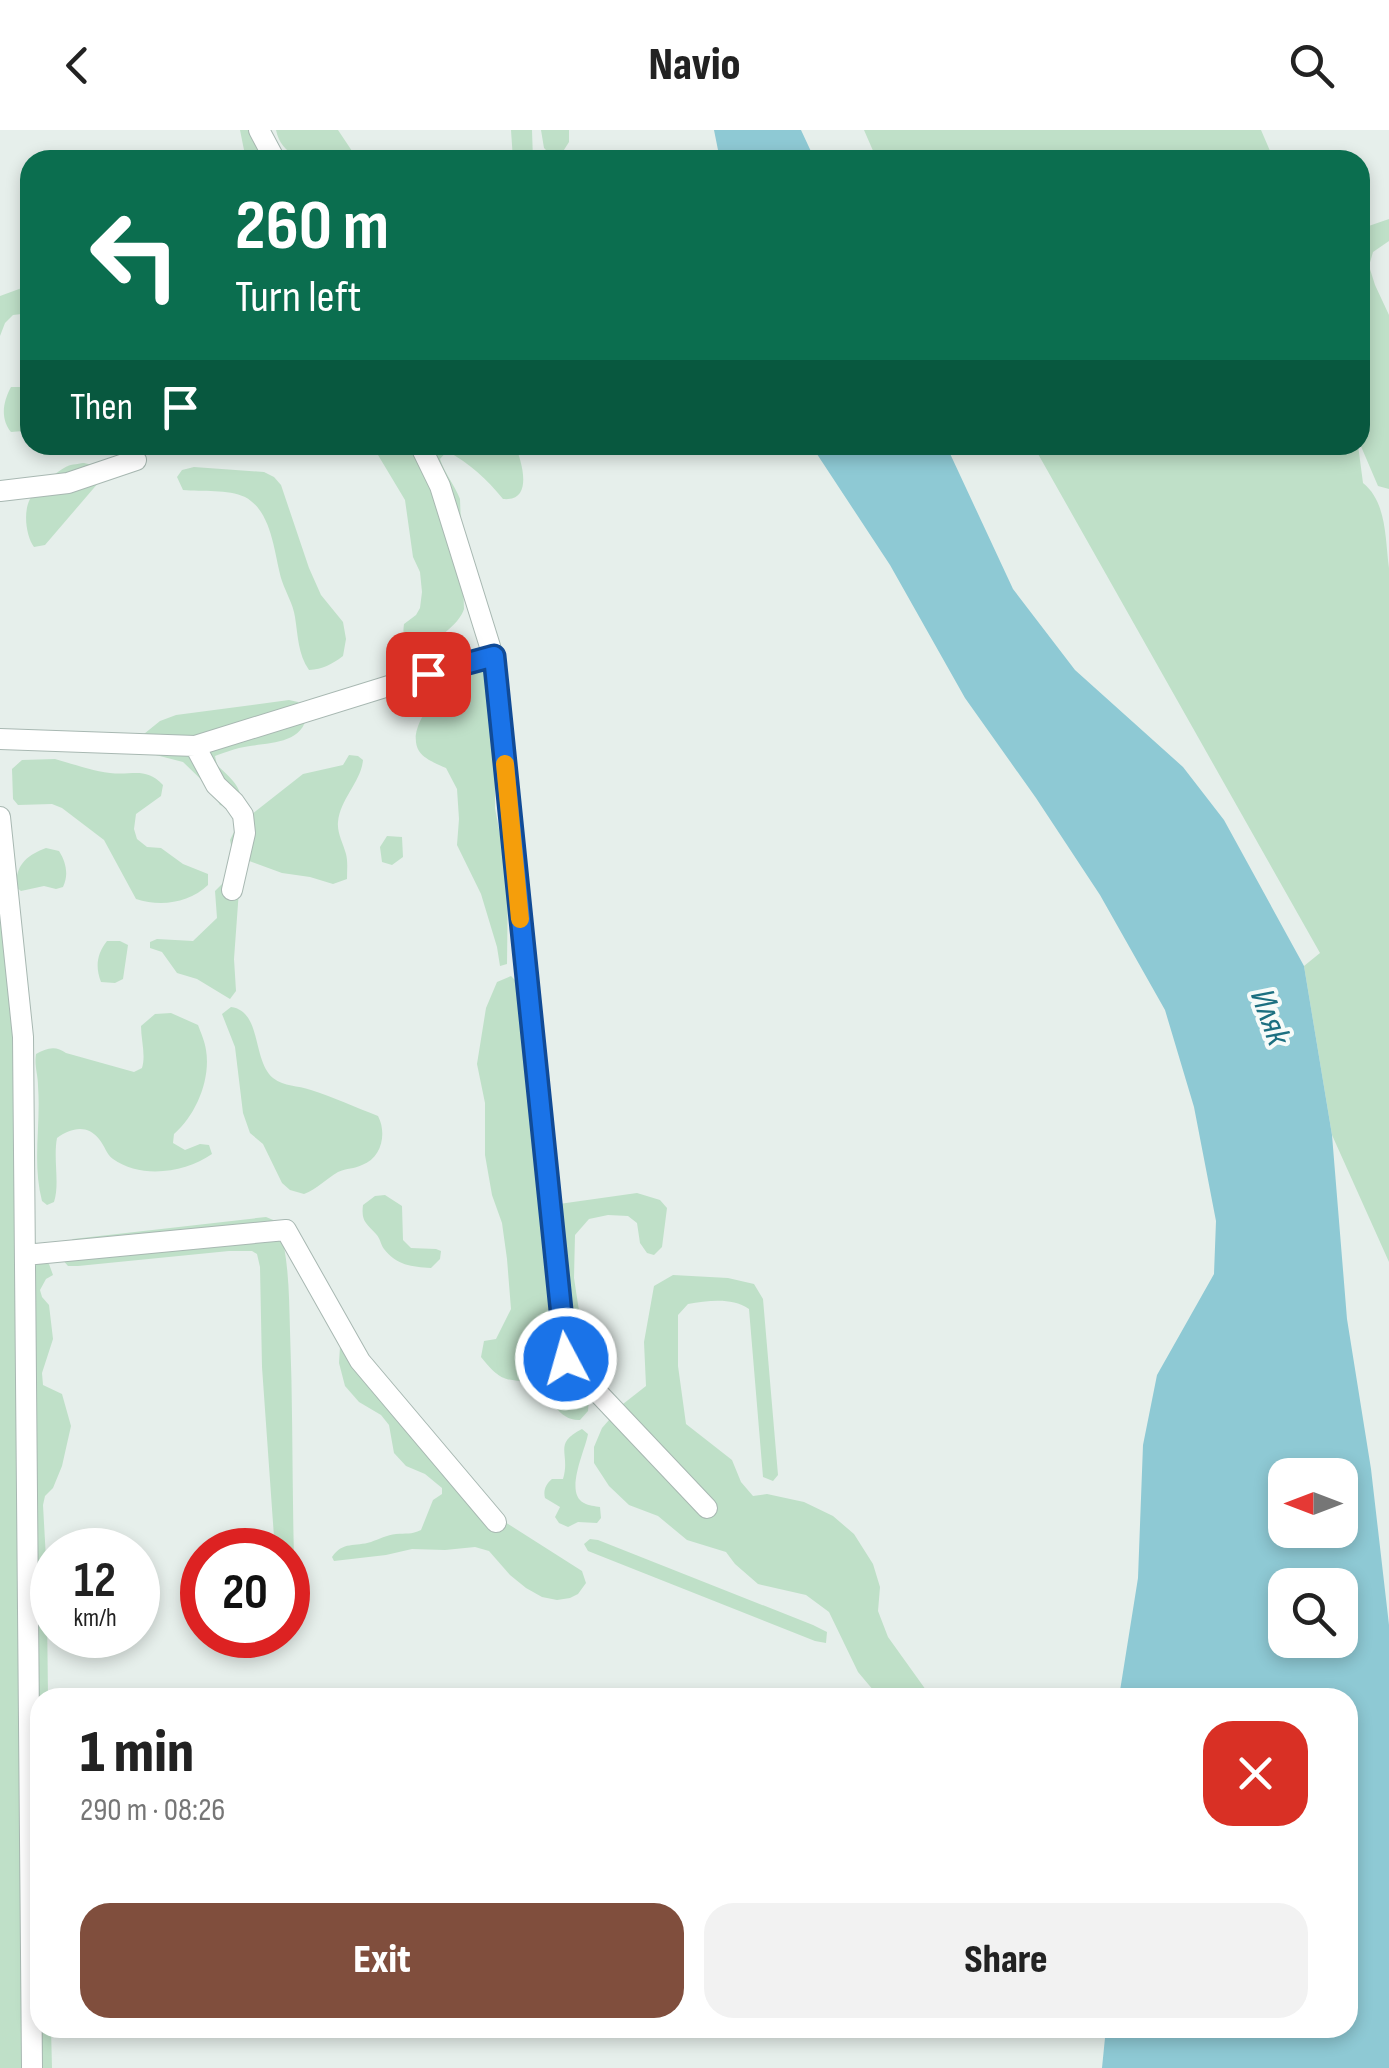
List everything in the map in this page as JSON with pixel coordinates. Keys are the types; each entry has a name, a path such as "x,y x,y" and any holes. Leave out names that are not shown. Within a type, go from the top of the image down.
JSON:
{"street":[{"path":"425,455 440,486 494,656 566,1359 707,1508"},
{"path":"0,491 68,482 136,460"},
{"path":"0,739 195,746 494,656"},
{"path":"195,746 216,785 243,815 245,832 232,890"},
{"path":"0,817 8,958 23,1037 30,1865"},
{"path":"24,1255 286,1230 360,1361 496,1522"},
{"path":"32,2038 32,2068"}],"green space":[{"path":"240,130 255,130 263,150 244,150"},
{"path":"276,130 338,130 351,150 287,150"},
{"path":"511,130 532,130 533,150 512,150"},
{"path":"541,130 569,130 564,150 544,148"},
{"path":"864,130 1261,130 1270,150 873,150"},
{"path":"1389,219 1389,241 1373,252 1370,262 1370,226"},
{"path":"1370,269 1389,315 1389,489 1378,486 1365,455 1370,455"},
{"path":"20,289 20,314 5,323 0,336 0,296"},
{"path":"11,387 20,387 20,431 11,432 5,421"},
{"path":"378,455 444,455 440,459 460,499 464,609 441,636 418,646 410,645 404,638 404,624 420,608 422,592 405,500"},
{"path":"518,455 523,480 519,494 503,499 455,456"},
{"path":"1039,455 1359,455 1363,483 1381,511 1389,568 1389,1262 1332,1135 1304,966 1320,953"},
{"path":"84,463 97,466 99,482 45,545 34,547 26,524 30,499 59,471"},
{"path":"194,467 264,472 281,485 321,595 343,622 343,656 327,666 309,670 267,523 254,504 238,494 183,490 177,477 182,470"},
{"path":"481,666 489,677 495,808 508,878 507,964 500,966 481,894 457,845 457,789 446,768 421,754 416,739 425,713 446,687"},
{"path":"298,702 307,715 298,733 215,756 217,765 241,796 242,802 227,807 220,805 211,789 183,762 148,753 139,738 160,721 176,715"},
{"path":"349,755 363,760 338,822 347,857 347,879 333,884 282,873 233,855 230,840 247,818 303,774 343,765"},
{"path":"55,759 96,771 144,774 156,779 163,785 161,796 136,814 137,839 208,874 208,885 174,902 136,899 104,840 62,808 52,804 18,805 13,799 12,769 22,760"},
{"path":"0,817 23,1037 24,1246 40,1263 49,1264 53,1275 40,1290 49,1305 53,1339 42,1373 43,1385 62,1394 71,1426 62,1466 53,1488 45,1496 44,1528 30,1528 30,1658 48,1658 48,1688 30,1688 30,2038 51,2038 52,2068 0,2068"},
{"path":"387,836 402,837 403,857 392,865 382,862 380,847"},
{"path":"46,848 59,851 63,860 63,887 21,891 17,888 20,868 33,854"},
{"path":"225,881 239,890 236,991 230,999 197,979 177,973 162,952 150,948 150,942 157,939 193,941 217,918 215,891"},
{"path":"107,941 128,945 123,979 115,983 101,982 98,971 99,955"},
{"path":"511,976 520,985 559,1204 637,1193 660,1200 667,1208 662,1247 654,1255 647,1253 640,1243 637,1223 628,1216 589,1219 575,1235 574,1278 589,1400 588,1411 580,1420 561,1413 540,1384 502,1377 481,1357 484,1341 496,1339 511,1309 502,1223 485,1155 485,1103 477,1064 486,1008 497,982"},
{"path":"231,1007 248,1017 266,1070 273,1078 378,1116 382,1137 369,1162 338,1172 304,1194 282,1183 263,1144 250,1133 243,1113 235,1047 222,1014"},
{"path":"171,1013 198,1025 207,1061 200,1096 174,1134 173,1143 185,1150 209,1145 212,1154 176,1169 136,1169 113,1159 89,1131 73,1130 57,1138 56,1195 54,1202 47,1205 42,1201 38,1172 36,1054 55,1048 134,1072 143,1063 141,1026 155,1014"},
{"path":"385,1195 402,1206 403,1240 411,1248 441,1251 440,1259 431,1268 394,1259 365,1221 363,1205 375,1196"},
{"path":"266,1217 278,1222 288,1276 294,1528 273,1528 257,1254 229,1251 68,1266 61,1258 73,1239"},
{"path":"673,1275 728,1278 754,1284 763,1299 778,1475 773,1481 763,1477 749,1309 742,1305 719,1301 688,1304 678,1315 678,1366 686,1424 732,1460 741,1482 753,1496 767,1494 804,1502 833,1516 854,1534 873,1564 880,1587 878,1611 888,1637 925,1688 871,1688 858,1672 829,1612 806,1595 758,1584 726,1552 687,1540 658,1516 629,1505 609,1486 594,1463 594,1447 602,1428 646,1386 644,1342 654,1286"},
{"path":"344,1343 505,1522 582,1571 586,1583 578,1594 557,1600 542,1597 510,1575 489,1551 475,1547 412,1549 334,1561 332,1557 345,1547 421,1530 433,1500 442,1494 442,1488 425,1474 406,1466 394,1453 389,1425 345,1386 339,1363"},
{"path":"582,1429 588,1434 577,1471 576,1490 584,1503 600,1507 601,1518 597,1523 578,1522 568,1527 555,1517 560,1507 545,1498 545,1490 552,1479 563,1479 565,1445"},
{"path":"590,1539 813,1625 827,1632 826,1643 588,1551 584,1544"}],"water":[{"path":"714,130 801,130 810,150 718,150"},
{"name":"Иляк","path":"818,455 951,455 1013,589 1075,670 1183,767 1224,820 1304,966 1332,1135 1347,1319 1371,1469 1389,1625 1389,2068 1102,2068 1105,2038 1358,2038 1358,1688 1120,1688 1138,1578 1143,1445 1157,1375 1214,1274 1216,1221 1194,1107 1165,1010 1100,895 965,698 890,565"}],"slow traffic":[{"path":"505,764 520,919"}],"route":[{"path":"428,674 494,656 566,1359"}]}
